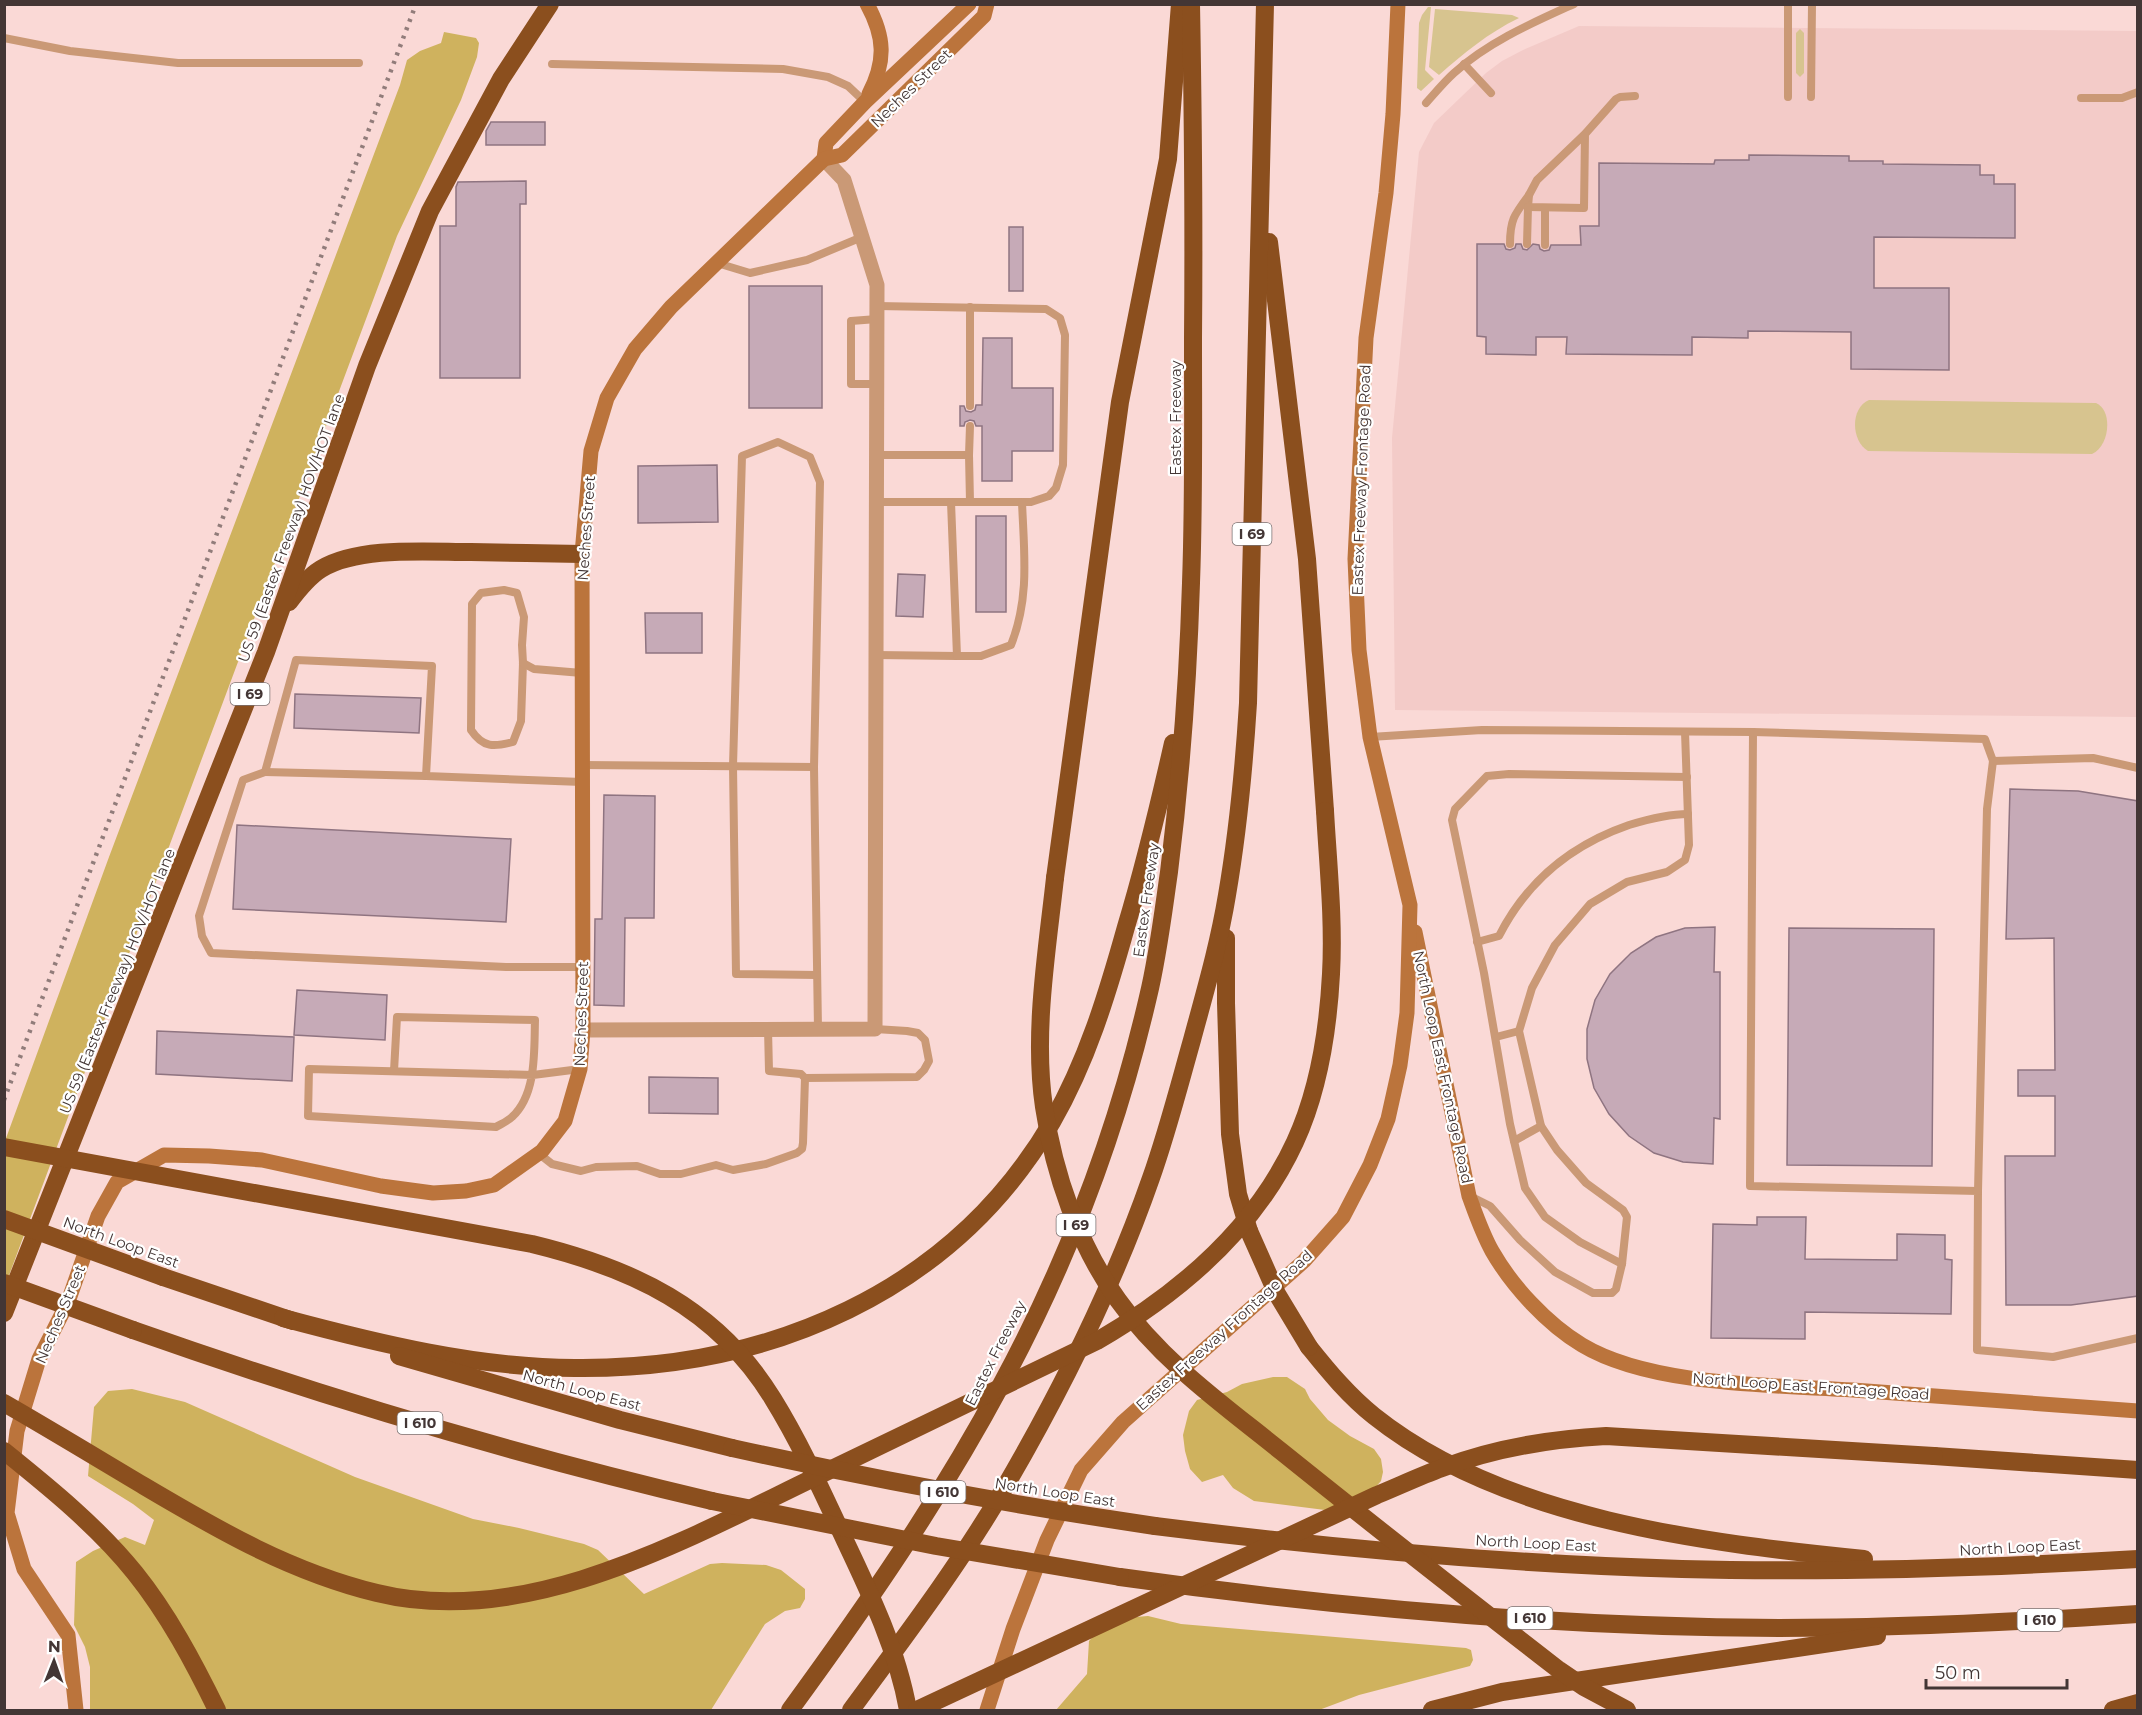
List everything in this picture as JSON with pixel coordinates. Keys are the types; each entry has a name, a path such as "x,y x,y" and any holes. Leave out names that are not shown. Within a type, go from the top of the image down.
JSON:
{"highway":[{"name":"US 59 (Eastex Freeway) HOV/HOT lane","path":"4,1313 266,652 367,366 430,212 501,79 549,4"},
{"path":"1179,4 1168,159 1120,402 1055,878 1043,1008 1041,1071 1044,1105 1055,1160 1074,1217 1101,1274 1118,1300 1163,1353 1192,1380 1369,1523 1559,1670 1593,1693 1627,1710"},
{"name":"Eastex Freeway","path":"790,1710 847,1633 905,1547 1002,1385 1035,1317 1099,1164 1129,1071 1152,982 1173,841 1188,674 1194,432 1194,134 1191,4"},
{"name":"I 69","path":"851,1710 944,1581 1001,1495 1045,1416 1092,1320 1133,1225 1165,1135 1211,968 1227,898 1241,799 1248,703 1265,4"},
{"path":"4,1403 223,1533 306,1570 381,1594 454,1602 494,1598 530,1592 608,1570 680,1541 1097,1341 1129,1323 1162,1300 1205,1263 1243,1223 1280,1170 1296,1142 1307,1112 1320,1062 1331,972 1325,811 1307,559 1260,169"},
{"path":"279,615 301,586 322,569 350,558 406,551 582,554"},
{"path":"283,1318 366,1339 492,1361 575,1368 653,1364 724,1353 786,1337 845,1312 878,1295 920,1268 956,1240 1019,1173 1053,1120 1076,1076 1102,1011 1137,891 1188,674"},
{"path":"1227,898 1226,992 1230,1125 1238,1194 1249,1231 1277,1294 1309,1347 1353,1398 1401,1435 1435,1457 1475,1477 1545,1504 1646,1527 1718,1540 1861,1559 1970,1568"},
{"path":"4,1147 531,1244 604,1264 644,1281 669,1295 703,1320 733,1347 772,1398 813,1474 868,1591 894,1659 908,1710"},
{"name":"North Loop East","path":"4,1219 163,1277 391,1354 620,1420 845,1473 955,1494 1155,1526 1381,1551 1611,1566 1752,1570 1970,1568 2138,1559"},
{"name":"I 610","path":"4,1283 133,1330 333,1397 595,1473 712,1501 936,1546 1120,1577 1251,1595 1378,1608 1612,1624 1779,1628 1942,1625 2138,1614"},
{"path":"917,1710 1377,1495 1441,1468 1494,1452 1548,1441 1606,1436 2138,1470"},
{"path":"4,1451 87,1522 135,1573 169,1623 217,1710"},
{"path":"1432,1710 1502,1692 1942,1625"},
{"path":"2113,1710 2138,1703"}],"main road":[{"path":"865,102 882,62 881,40 877,23 867,4"},
{"name":"Neches Street","path":"824,159 826,143 865,102 969,4"},
{"name":"Neches Street","path":"76,1710 68,1635 24,1569 7,1513 17,1431 39,1359 68,1302 98,1216 117,1182 164,1155 262,1160 381,1186 433,1193 455,1192 494,1185 538,1154 565,1121 580,1069 583,1030 582,554 591,451 608,398 635,350 671,307 824,159 842,155 984,16 987,4"},
{"name":"Eastex Freeway Frontage Road","path":"987,1710 1012,1629 1047,1540 1081,1470 1123,1422 1304,1261 1343,1216 1370,1165 1388,1119 1400,1065 1407,1013 1410,905 1370,737 1359,650 1355,560 1366,338 1386,194 1393,114 1398,4"},
{"name":"North Loop East Frontage Road","path":"1410,905 1469,1196 1492,1252 1543,1316 1561,1331 1606,1357 1636,1367 1715,1381 2138,1411"}],"street":[{"path":"583,1030 875,1029 877,285 844,180 824,159"}],"lane":[{"path":"1426,104 1464,64 1507,36 1574,4"},
{"path":"1788,4 1788,97"},
{"path":"1811,97 1812,4"},
{"path":"4,38 70,51 178,63 359,63"},
{"path":"552,64 783,69 828,77 848,86 865,102"},
{"path":"1464,64 1491,93"},
{"path":"2081,98 2122,98 2138,92"},
{"path":"1509,244 1510,225 1537,180 1585,134 1616,99 1620,96 1635,96"},
{"path":"1528,207 1584,208 1585,134"},
{"path":"1527,244 1529,195"},
{"path":"1545,207 1545,245"},
{"path":"717,263 750,273 807,260 862,237"},
{"path":"970,307 970,405"},
{"path":"877,384 851,384 851,321 877,313 970,307 1046,309 1060,318 1065,335 1063,465 1056,488 1049,496 1031,502 877,502"},
{"path":"970,426 970,502"},
{"path":"817,975 736,974 733,766 742,456 778,442 810,457 820,482 814,767 818,1029"},
{"path":"877,455 969,455"},
{"path":"951,502 957,656"},
{"path":"876,655 981,656 1011,645 1020,622 1025,573 1022,502"},
{"path":"504,590 517,593 524,617 523,663 521,721 513,742 497,747 478,741 471,730 472,604 481,593 504,590"},
{"path":"265,772 296,660 432,666 426,776"},
{"path":"523,663 534,669 582,673"},
{"path":"1370,737 1482,730 1754,732 1984,739 1993,761 1987,809 1978,1191 1977,1350 2054,1358 2138,1338"},
{"path":"1469,1196 1490,1206 1520,1240 1549,1267 1593,1293 1612,1293 1616,1289 1622,1264 1627,1217 1623,1210 1586,1183 1557,1150 1541,1126 1519,1032 1532,988 1556,945 1590,904 1627,882 1667,872 1685,860 1689,845 1685,732"},
{"path":"1754,732 1750,1186 1978,1191"},
{"path":"1993,761 2093,758 2138,768"},
{"path":"582,765 814,767"},
{"path":"582,782 265,772 243,780 199,916 202,936 211,953 506,967 583,967"},
{"path":"1622,1264 1580,1242 1545,1217 1525,1188 1452,820 1455,809 1487,776 1509,774 1687,777"},
{"path":"1477,942 1498,936 1509,916 1542,878 1582,845 1607,833 1642,821 1674,814 1688,814"},
{"path":"394,1071 397,1017 535,1020 533,1075 522,1103 512,1117 496,1127 308,1116 309,1069 533,1075 543,1075 580,1069"},
{"path":"768,1029 769,1071 801,1074 805,1078 917,1077 924,1070 929,1061 926,1040 918,1034 875,1029"},
{"path":"1496,1037 1519,1032"},
{"path":"538,1154 552,1164 582,1171 596,1167 637,1166 660,1174 681,1174 716,1165 733,1170 766,1164 802,1149 805,1078"},
{"path":"1514,1141 1541,1126"}],"shaded area":[{"path":"1428,7 1431,7 1425,70 1434,79 1421,91 1417,88 1419,23"},
{"path":"1435,9 1512,15 1519,18 1477,44 1439,75 1429,67"},
{"path":"1579,26 2137,31 2137,717 1395,710 1392,438 1419,152 1434,123 1486,73 1523,50"},
{"path":"1800,29 1804,33 1804,73 1800,77 1796,73 1796,33"},
{"path":"444,32 476,38 479,43 477,57 461,100 397,236 5,1286 5,1141 109,857 400,85 407,60 420,51 441,43"},
{"path":"1869,400 2096,403 2105,413 2106,436 2103,444 2092,454 1868,451 1858,440 1855,425 1858,410"},
{"path":"1273,1377 1287,1377 1305,1389 1310,1399 1328,1420 1350,1436 1374,1449 1381,1459 1383,1472 1381,1481 1374,1489 1325,1510 1254,1501 1233,1488 1223,1475 1202,1482 1190,1469 1183,1435 1189,1411 1197,1400 1227,1392 1242,1384"},
{"path":"132,1389 185,1402 355,1477 473,1519 584,1544 598,1550 644,1594 710,1564 722,1563 766,1565 781,1570 805,1589 805,1599 800,1608 785,1611 765,1624 711,1710 90,1710 90,1667 85,1647 74,1625 76,1562 93,1551 125,1537 145,1545 154,1520 88,1476 94,1407 108,1391"},
{"path":"1148,1616 1181,1624 1466,1648 1471,1650 1473,1660 1470,1666 1359,1695 1319,1710 1056,1710 1087,1674 1089,1641 1099,1630 1122,1618"}],"building":[{"path":"491,122 545,122 545,145 486,145 486,131"},
{"path":"1749,155 1849,156 1849,161 1883,161 1883,164 1980,165 1980,175 1994,175 1994,184 2015,184 2015,238 1874,237 1874,288 1949,288 1949,370 1851,369 1851,332 1748,331 1748,338 1692,337 1692,355 1566,354 1567,337 1536,337 1536,355 1486,354 1486,337 1477,336 1477,244 1504,244 1506,249 1510,250 1515,248 1516,244 1521,244 1523,249 1527,250 1533,244 1539,245 1544,251 1549,250 1551,245 1581,245 1580,226 1599,226 1599,163 1714,164 1715,160 1749,160"},
{"path":"526,181 526,204 520,204 520,378 440,378 440,226 456,226 458,182"},
{"path":"1009,227 1023,227 1023,291 1009,291"},
{"path":"749,286 822,286 822,408 749,408"},
{"path":"983,338 1012,338 1012,388 1053,388 1053,451 1012,451 1012,481 982,481 982,426 976,426 974,421 970,420 965,422 964,426 960,426 960,406 964,406 966,411 971,412 975,410 976,405 982,405"},
{"path":"717,465 718,522 638,523 638,466"},
{"path":"976,516 1006,516 1006,612 976,612"},
{"path":"898,574 925,575 923,617 896,616"},
{"path":"645,613 702,613 702,653 646,653"},
{"path":"295,694 421,698 419,733 294,728"},
{"path":"2010,789 2078,791 2138,801 2138,1296 2071,1305 2006,1305 2005,1156 2055,1156 2055,1096 2018,1096 2018,1070 2055,1070 2054,938 2006,939"},
{"path":"604,795 655,796 654,918 625,918 624,1006 594,1005 595,919 602,919"},
{"path":"237,825 511,839 506,922 233,909"},
{"path":"1715,927 1714,972 1720,972 1720,1119 1714,1118 1713,1164 1683,1162 1654,1153 1629,1136 1609,1114 1594,1088 1587,1059 1587,1029 1595,1000 1610,974 1631,953 1656,937 1685,928"},
{"path":"1789,928 1934,929 1932,1166 1787,1165"},
{"path":"297,990 387,995 385,1040 294,1035"},
{"path":"157,1031 294,1037 292,1081 156,1074"},
{"path":"649,1077 718,1078 718,1114 649,1113"},
{"path":"1757,1217 1806,1217 1805,1259 1897,1260 1897,1234 1945,1235 1945,1259 1952,1260 1951,1314 1805,1312 1805,1339 1711,1338 1713,1224 1757,1225"}],"railway":[{"path":"4,1100 416,4"}]}
